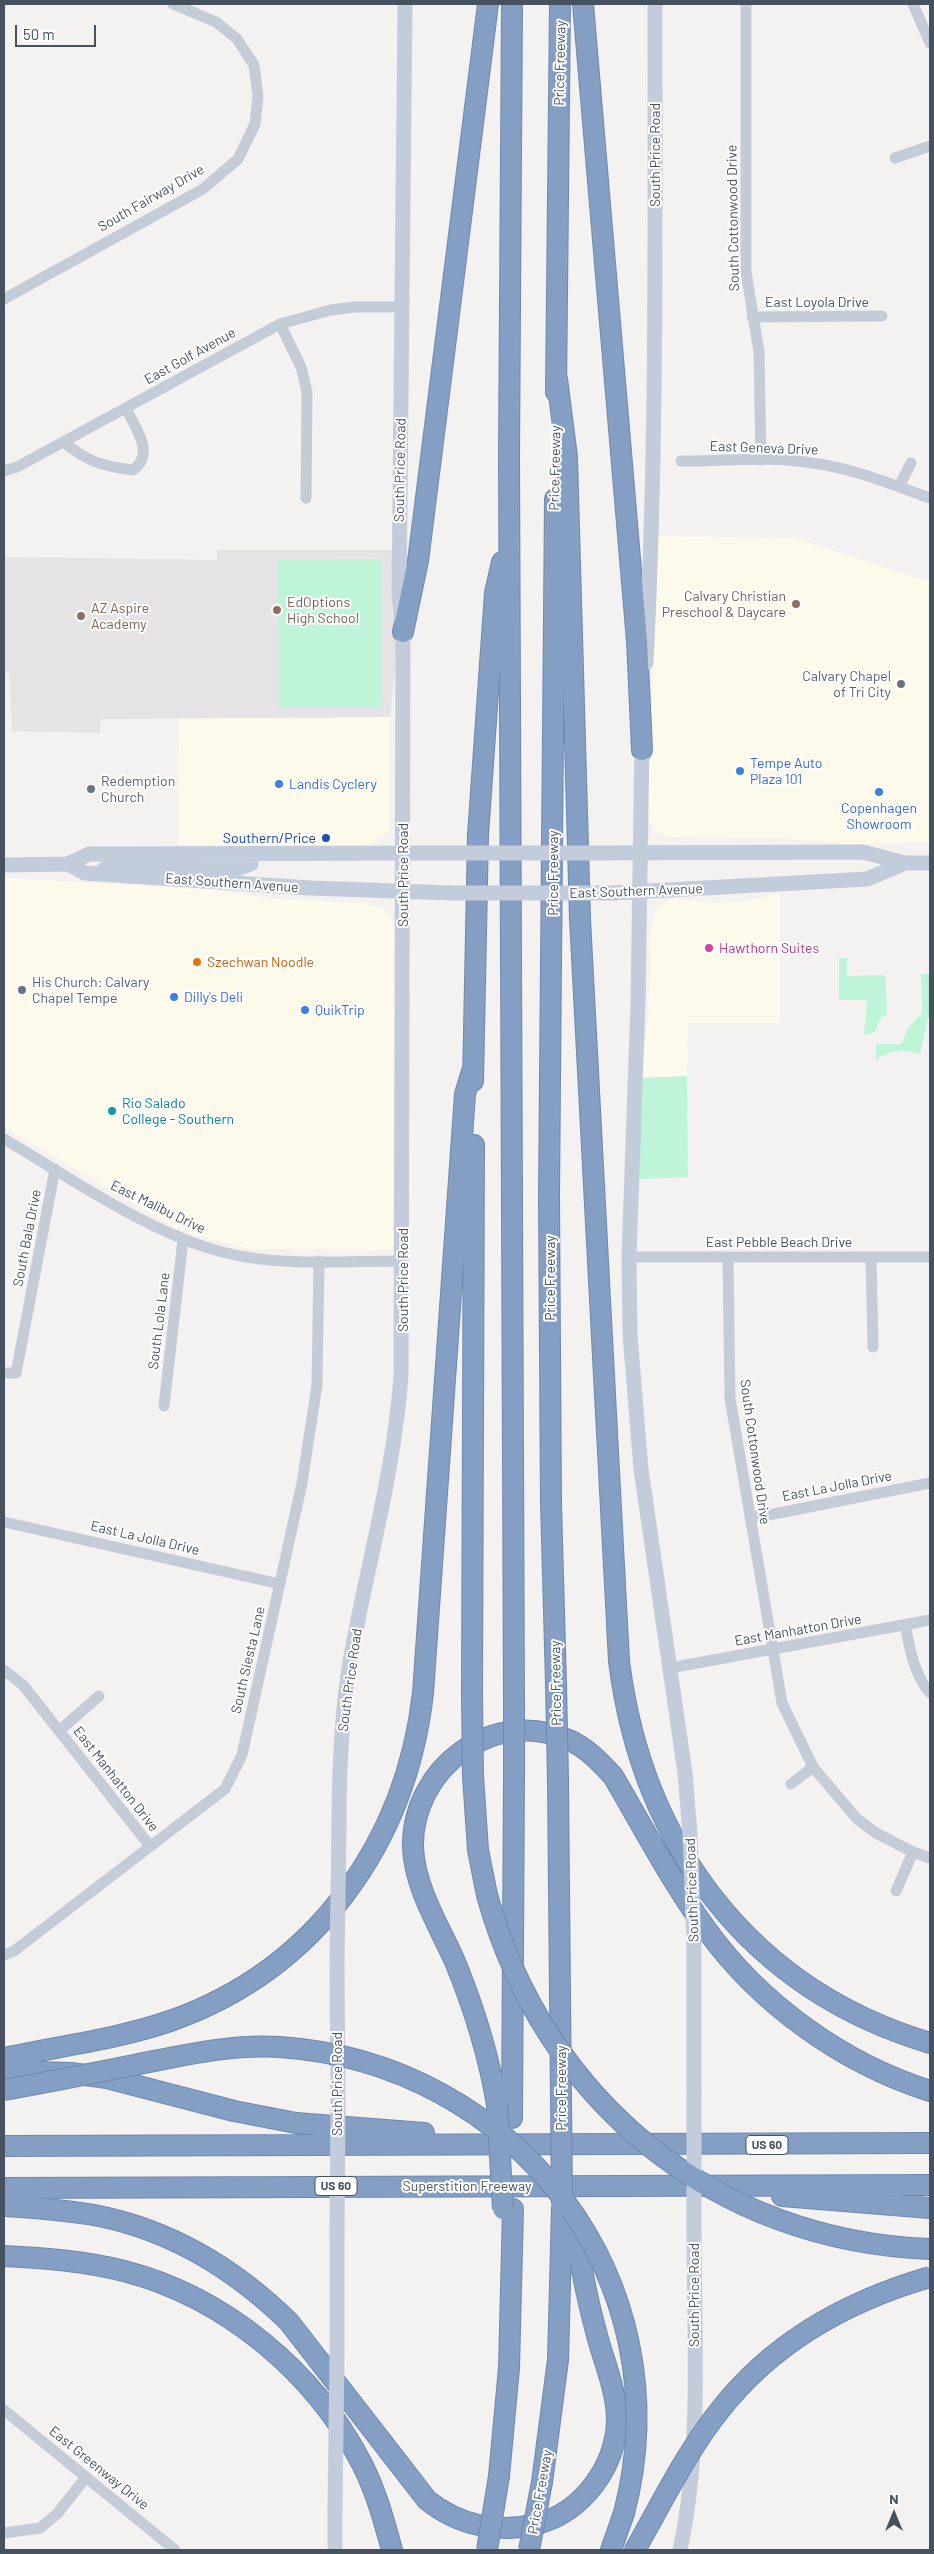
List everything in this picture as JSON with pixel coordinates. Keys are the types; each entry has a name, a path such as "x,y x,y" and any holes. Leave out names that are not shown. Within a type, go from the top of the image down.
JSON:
{"highway":[{"path":"403,632 418,561 488,4"},
{"path":"487,2550 499,2476 509,2368 505,2112 514,1774 509,533 512,4"},
{"name":"Price Freeway","path":"529,2550 542,2482 558,2360 568,2207 567,2102 560,1922 551,1503 549,1186 560,4"},
{"path":"582,4 636,632 642,750"},
{"path":"557,379 567,457 576,816 596,1253 618,1653 628,1722 648,1783 668,1828 698,1879 741,1930 770,1957 830,2000 867,2020 930,2043"},
{"path":"509,533 494,593 478,835 473,1068 473,1776 478,1850 487,1895 509,1964 542,2026 591,2093 644,2142 684,2172 737,2202 765,2214 798,2226 854,2240 930,2249"},
{"path":"4,2058 149,2028 193,2012 241,1988 296,1947 333,1910 363,1870 392,1815 411,1761 422,1701 465,1094 473,1068"},
{"path":"505,2112 478,2019 415,1868 413,1829 418,1808 428,1788 450,1758 482,1739 519,1731 536,1731 568,1739 602,1764 613,1776 706,1930 730,1959 776,2004 804,2026 867,2066 930,2091"},
{"path":"4,2090 208,2051 276,2047 328,2052 383,2066 445,2094 469,2109 502,2135 553,2187 583,2228 612,2284 625,2324 637,2400 636,2446 624,2513 611,2550"},
{"path":"4,2071 71,2073 107,2078 242,2113 296,2123 603,2146"},
{"name":"US 60","path":"4,2146 603,2146 930,2143"},
{"path":"668,2184 930,2208"},
{"name":"Superstition Freeway","path":"4,2188 668,2184 930,2185"},
{"path":"4,2206 78,2212 121,2221 186,2246 224,2267 265,2299 289,2322 427,2500 457,2519 475,2524 510,2528 547,2521 581,2498 604,2471 616,2436 616,2407 591,2312 568,2207"},
{"path":"4,2256 65,2260 134,2274 202,2302 264,2343 321,2400 350,2443 373,2492 392,2550"},
{"path":"635,2550 687,2458 719,2411 771,2356 808,2329 834,2314 888,2290 930,2277"}],"main road":[{"name":"South Price Road","path":"335,2550 338,1826 342,1736 351,1659 388,1488 400,1401 403,1261 403,632 399,593 404,4"},
{"name":"South Price Road","path":"655,4 651,532 642,750 640,892 629,1257 630,1336 636,1418 685,1773 690,1834 694,1943 693,2437 686,2514 680,2550"},
{"name":"East Southern Avenue","path":"4,865 68,864 89,854 641,852 864,852 905,864 930,863"},
{"path":"85,873 124,865 240,868 251,864 252,854"},
{"name":"East Southern Avenue","path":"68,864 85,873 277,887 444,893 614,893 867,879 905,864"}],"street":[{"name":"South Fairway Drive","path":"4,299 203,189 238,159 255,124 258,96 254,65 237,39 216,22 173,4"},
{"name":"South Cottonwood Drive","path":"746,4 746,272 759,352 762,391 762,460"},
{"path":"913,4 930,43"},
{"path":"896,158 930,146"},
{"name":"East Golf Avenue","path":"4,471 17,467 280,324 331,310 354,307 402,307"},
{"name":"East Loyola Drive","path":"752,317 882,316"},
{"path":"280,324 300,366 307,392 306,498"},
{"path":"63,442 85,459 109,467 133,470 142,464 144,451 126,408"},
{"name":"East Geneva Drive","path":"681,462 762,460 812,462 855,472 930,498"},
{"path":"899,487 911,463"},
{"name":"East Malibu Drive","path":"4,1139 107,1200 183,1240 223,1253 270,1259 403,1261"},
{"name":"South Bala Drive","path":"4,1372 16,1372 55,1169"},
{"name":"South Lola Lane","path":"164,1406 183,1240"},
{"name":"East Pebble Beach Drive","path":"629,1257 930,1257"},
{"path":"871,1257 872,1347"},
{"name":"South Cottonwood Drive","path":"728,1258 730,1398 782,1703 813,1767 857,1819 876,1833 913,1852 930,1858"},
{"name":"South Siesta Lane","path":"4,1955 14,1951 225,1789 242,1756 302,1484 317,1386 319,1261"},
{"name":"East La Jolla Drive","path":"750,1517 774,1514 930,1483"},
{"name":"East La Jolla Drive","path":"4,1522 280,1584"},
{"name":"East Manhatton Drive","path":"670,1668 930,1620"},
{"path":"905,1625 912,1657 924,1687 930,1694"},
{"name":"East Manhatton Drive","path":"4,1670 23,1685 150,1846"},
{"name":"East Manhatton Drive","path":"59,1731 99,1696"},
{"path":"791,1784 813,1767"},
{"path":"896,1891 913,1852"},
{"name":"East Greenway Drive","path":"4,2410 175,2550"},
{"path":"4,2533 40,2528 58,2514 86,2477"}],"shaded area":[{"path":"658,536 794,538 930,582 930,842 852,844 779,838 669,837 656,832 650,823 648,813"},
{"name":"EdOptions High School","path":"217,550 396,550 396,659 390,717 101,719 100,733 12,731 9,673 4,673 4,557 217,560"},
{"path":"390,717 390,822 389,830 379,841 363,845 178,845 179,718"},
{"path":"4,878 216,890 273,899 365,903 385,910 395,926 393,1247 388,1250 250,1249 195,1235 172,1226 4,1127"},
{"path":"780,893 780,1023 688,1023 687,1076 640,1078 648,1020 651,931 656,910 667,901 675,899 713,903 750,901"}],"green space":[{"path":"381,559 382,707 279,708 278,560"},
{"path":"839,958 847,958 847,976 884,975 886,979 887,1014 880,1019 875,1032 864,1035 867,1000 839,1000"},
{"path":"921,974 930,974 930,1018 928,1018 920,1054 897,1051 886,1054 876,1060 876,1044 902,1044 908,1028 922,1013"},
{"path":"687,1076 688,1177 639,1179 640,1078"}],"place":[{"name":"Calvary Christian Preschool & Daycare","path":"796,604"},
{"name":"EdOptions High School","path":"277,610"},
{"name":"AZ Aspire Academy","path":"81,616"},
{"name":"Calvary Chapel of Tri City","path":"901,684"},
{"name":"Tempe Auto Plaza 101","path":"740,771"},
{"name":"Landis Cyclery","path":"279,784"},
{"name":"Redemption Church","path":"91,789"},
{"name":"Copenhagen Showroom","path":"879,792"},
{"name":"Southern/Price","path":"326,838"},
{"name":"Hawthorn Suites","path":"709,948"},
{"name":"Szechwan Noodle","path":"197,962"},
{"name":"His Church: Calvary Chapel Tempe","path":"22,990"},
{"name":"Dilly's Deli","path":"174,997"},
{"name":"QuikTrip","path":"305,1010"},
{"name":"Rio Salado College - Southern","path":"112,1111"}]}
